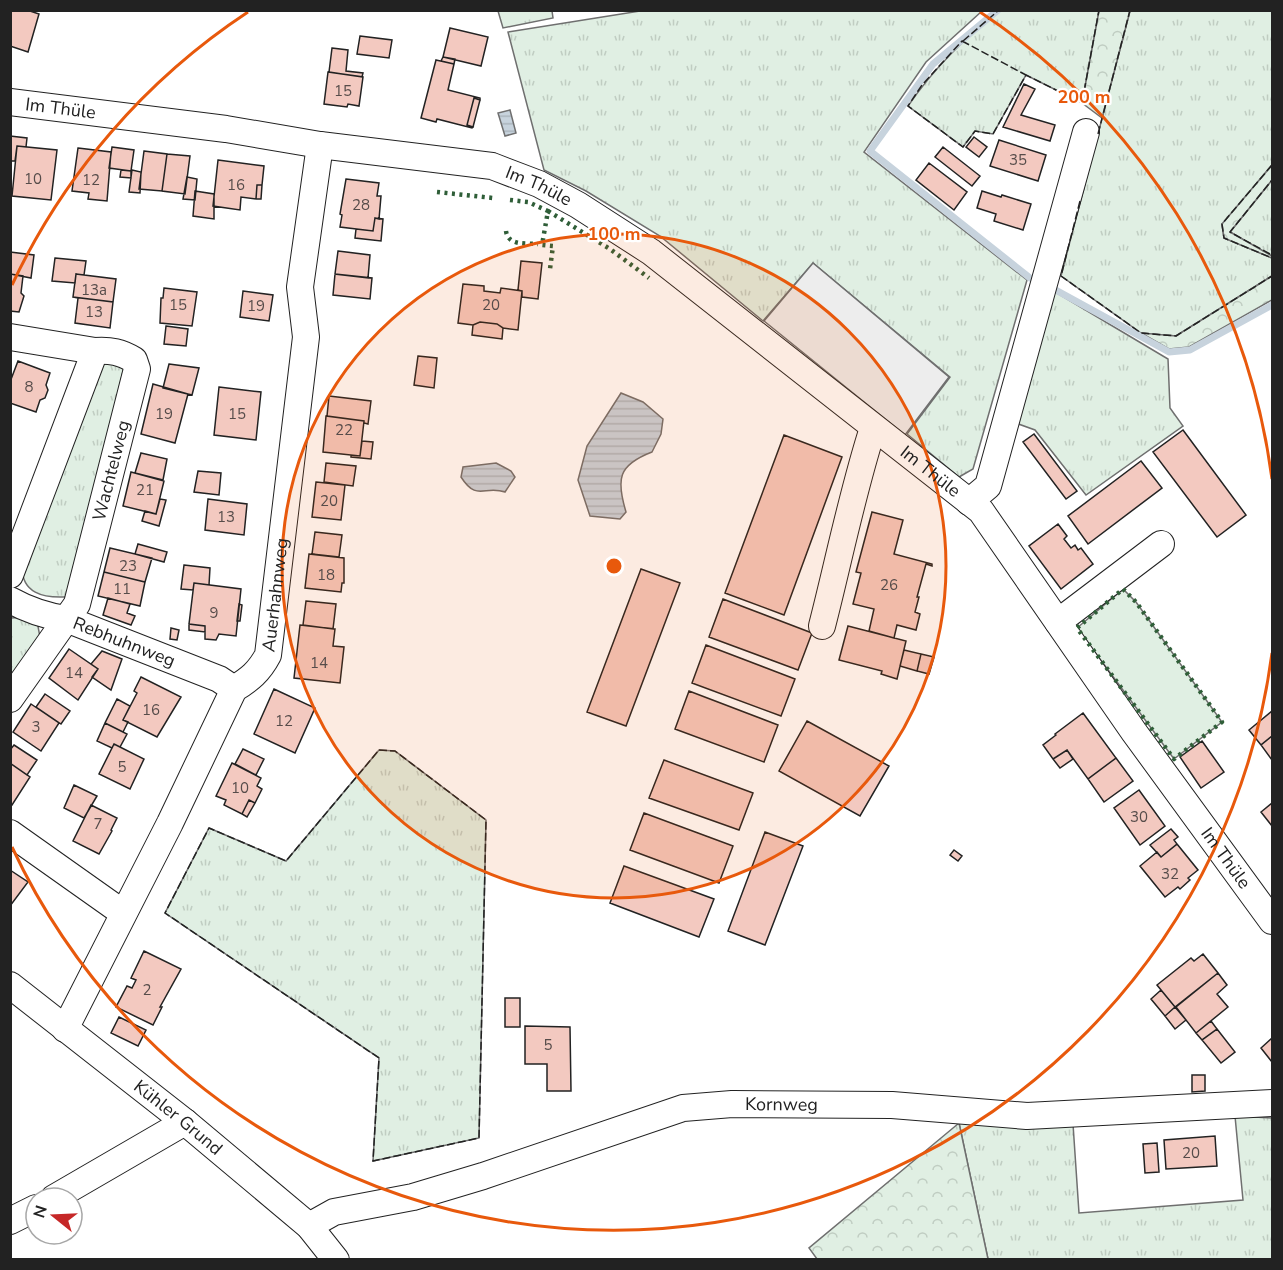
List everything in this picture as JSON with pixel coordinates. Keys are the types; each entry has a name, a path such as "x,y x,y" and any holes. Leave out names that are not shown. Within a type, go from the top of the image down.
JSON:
{"street":[{"name":"Im Thüle","path":"10,102 226,129 320,145 492,166 539,184 578,205 651,252 981,512 1134,732 1272,921"},
{"name":"Im Thüle","path":"969,502 988,486 1086,132"},
{"name":"Auerhahnweg","path":"65,1029 170,823 234,689 251,679 260,670 268,655 306,337 300,287 320,145"},
{"name":"Wachtelweg","path":"10,337 95,351 110,350 122,353 134,360 137,369 77,604 66,619"},
{"path":"10,575 95,351"},
{"path":"822,626 841,555 860,468 873,428"},
{"path":"1058,622 1161,544"},
{"name":"Rebhuhnweg","path":"10,600 50,617 66,619 219,679 234,689"},
{"path":"10,699 66,619"},
{"path":"10,833 123,914"},
{"name":"Kühler Grund","path":"10,985 184,1122 309,1226 336,1260"},
{"name":"Kornweg","path":"309,1226 334,1212 413,1197 483,1176 683,1108 732,1104 892,1105 1027,1116 1272,1103"},
{"path":"75,1186 184,1122"},
{"path":"10,1221 24,1214"}],"green space":[{"path":"498,11 552,11 553,18 503,28"},
{"path":"640,11 982,11 926,62 864,152 1027,280 973,469 959,477 907,434 950,377 813,263 763,321 660,236 586,191 544,170 508,32"},
{"path":"999,11 1099,11 1082,103 1026,75 993,134 975,131 963,147 908,106 950,55"},
{"path":"1099,11 1130,11 1102,118 1082,103"},
{"path":"1130,11 1272,11 1272,165 1222,225 1224,238 1272,258 1272,276 1176,336 1141,333 1061,276"},
{"path":"1272,165 1272,180 1230,232 1272,258 1224,238 1222,224"},
{"path":"1272,180 1272,256 1230,232"},
{"path":"1272,276 1272,300 1189,347 1169,349 1141,333 1176,336"},
{"path":"1052,290 1168,359 1170,408 1183,426 1086,495 1035,430 1013,422"},
{"path":"112,359 124,367 74,587 65,597 42,595 26,583 22,567 103,364"},
{"path":"1123,589 1136,602 1222,722 1174,759 1077,628"},
{"path":"28,617 37,621 40,637 11,682 11,618"},
{"path":"379,750 395,751 486,820 479,1138 373,1161 379,1058 165,913 209,828 286,861"},
{"path":"1235,1116 1272,1118 1272,1259 988,1259 959,1123 1073,1124 1079,1213 1243,1200"},
{"path":"959,1123 988,1259 817,1259 809,1248"}],"shaded area":[{"path":"510,110 516,133 505,136 498,113"},
{"path":"813,263 949,377 905,435 764,321"},
{"path":"621,393 643,402 663,419 661,434 652,452 632,462 623,474 621,491 626,512 620,519 590,516 578,480 587,446"},
{"path":"496,463 511,471 515,477 505,492 476,491 461,477 463,467"}],"building":[{"path":"10,10 27,10 39,14 28,52 10,46"},
{"path":"450,28 488,37 481,66 443,57"},
{"path":"360,36 392,40 389,58 357,54"},
{"path":"332,48 348,50 346,71 363,73 362,77 329,72"},
{"path":"443,57 455,59 454,64 441,61"},
{"path":"436,60 454,64 448,90 480,98 480,100 474,98 467,125 472,128 437,119 436,122 421,118"},
{"path":"328,72 363,77 359,106 324,104"},
{"path":"1024,84 1035,89 1021,115 1055,125 1050,141 1003,127"},
{"path":"474,98 480,100 473,127 467,125"},
{"path":"10,136 27,138 26,147 17,146 15,161 10,161"},
{"path":"974,137 987,147 979,157 966,147"},
{"path":"999,140 1046,155 1038,181 990,166"},
{"path":"17,146 57,150 51,200 12,196"},
{"path":"112,147 134,150 131,171 109,168"},
{"path":"943,147 980,176 972,186 935,157"},
{"path":"78,148 111,152 107,201 88,199 89,193 72,191"},
{"path":"144,151 167,154 162,191 139,189"},
{"path":"167,154 190,156 185,194 162,191"},
{"path":"218,160 264,166 262,185 257,185 256,199 241,197 240,210 213,206"},
{"path":"929,163 967,192 954,210 916,180"},
{"path":"121,170 131,171 131,178 120,177"},
{"path":"132,170 141,172 140,193 129,192"},
{"path":"187,177 197,179 195,200 183,199"},
{"path":"346,179 379,183 377,196 381,196 379,219 375,218 373,231 340,227"},
{"path":"257,185 262,185 261,199 256,199"},
{"path":"195,191 214,194 214,219 193,216"},
{"path":"982,191 1031,204 1023,230 994,221 996,214 977,208"},
{"path":"375,218 383,219 381,241 355,238 356,229 373,231"},
{"path":"338,251 370,255 368,278 335,274"},
{"path":"10,252 34,255 31,278 10,274"},
{"path":"55,258 86,261 84,275 76,274 75,283 52,281"},
{"path":"521,261 542,263 538,299 522,297 522,291 518,290"},
{"path":"10,274 23,276 21,293 24,296 19,312 10,311"},
{"path":"76,274 116,279 113,302 73,297"},
{"path":"335,274 372,278 370,299 333,295"},
{"path":"463,284 484,286 484,291 500,293 501,288 522,291 518,330 480,322 473,325 458,323"},
{"path":"164,288 197,292 192,326 160,323 161,298 163,298"},
{"path":"243,291 273,295 269,321 240,317"},
{"path":"73,297 113,302 110,328 75,323 78,298"},
{"path":"480,322 497,324 503,328 502,339 472,335 473,325"},
{"path":"166,326 188,329 186,346 164,344"},
{"path":"418,356 437,358 434,388 414,385"},
{"path":"18,361 50,373 46,385 48,390 45,398 40,400 36,412 10,403 10,382"},
{"path":"169,364 199,368 192,395 163,388"},
{"path":"153,384 188,394 175,443 141,434"},
{"path":"219,387 261,392 256,440 214,435"},
{"path":"329,396 371,401 368,424 364,421 327,416"},
{"path":"326,416 364,421 360,456 323,452"},
{"path":"1183,430 1246,515 1217,537 1153,452"},
{"path":"1034,434 1077,491 1066,499 1023,442"},
{"path":"784,435 842,457 784,615 725,593"},
{"path":"362,441 373,442 371,459 351,457 351,455 360,456"},
{"path":"141,453 167,459 163,480 135,473"},
{"path":"1141,461 1162,488 1088,544 1068,516"},
{"path":"326,463 356,466 353,486 324,482"},
{"path":"198,471 221,473 219,495 194,492"},
{"path":"131,472 164,481 156,514 123,506"},
{"path":"316,482 345,485 341,520 312,517"},
{"path":"160,499 166,500 159,526 142,521 145,511 156,514"},
{"path":"208,499 247,504 244,535 205,530"},
{"path":"872,512 903,520 894,554 932,564 932,566 926,564 917,597 919,597 915,612 920,614 916,630 897,625 894,638 869,631 874,609 853,604 861,573 856,572"},
{"path":"1058,524 1067,536 1064,539 1071,548 1075,545 1078,550 1081,548 1093,564 1061,589 1029,546"},
{"path":"315,532 342,535 339,557 312,554"},
{"path":"138,544 167,552 164,562 135,554"},
{"path":"110,548 152,558 145,582 104,572"},
{"path":"309,554 344,558 344,583 342,583 341,592 305,588"},
{"path":"184,565 210,568 209,585 194,583 193,590 181,589"},
{"path":"641,569 680,583 626,726 587,712"},
{"path":"104,572 145,582 140,606 98,596"},
{"path":"194,583 241,589 236,636 219,634 216,640 205,639 205,626 189,624"},
{"path":"108,598 130,604 127,613 135,616 131,625 103,615"},
{"path":"723,599 812,633 798,670 709,637"},
{"path":"306,601 336,604 333,629 303,625"},
{"path":"239,604 242,605 240,621 237,621"},
{"path":"189,624 205,626 205,632 189,630"},
{"path":"300,625 335,629 333,646 344,647 340,683 294,678"},
{"path":"848,626 906,641 897,679 881,674 882,671 839,660"},
{"path":"171,628 179,630 177,640 170,639"},
{"path":"706,645 795,679 781,716 692,683"},
{"path":"69,649 98,669 78,700 49,678"},
{"path":"904,650 921,654 917,671 900,666"},
{"path":"102,651 122,659 111,690 92,677 98,669 91,664"},
{"path":"921,654 934,657 929,674 917,671"},
{"path":"141,677 181,697 157,737 123,720 137,693 134,691"},
{"path":"274,689 315,708 295,753 254,734"},
{"path":"689,691 778,725 764,762 675,729"},
{"path":"45,694 70,711 61,724 36,707"},
{"path":"117,699 130,706 123,720 128,722 123,732 105,723"},
{"path":"31,704 59,723 41,751 13,732"},
{"path":"1272,711 1272,736 1261,745 1249,730"},
{"path":"1083,713 1116,758 1088,779 1067,750 1053,759 1043,745"},
{"path":"807,721 889,766 860,816 779,771"},
{"path":"105,723 127,734 120,747 114,744 112,748 97,741"},
{"path":"1272,736 1272,760 1261,745"},
{"path":"1202,741 1224,772 1201,788 1180,757"},
{"path":"114,744 144,759 130,789 99,774"},
{"path":"14,745 37,760 27,775 10,763 10,750"},
{"path":"243,749 264,759 256,775 235,764"},
{"path":"1067,750 1073,759 1060,768 1053,759"},
{"path":"1116,758 1133,781 1104,802 1088,779"},
{"path":"664,760 753,793 739,830 649,798"},
{"path":"10,763 30,777 12,805 10,804"},
{"path":"232,763 261,778 257,786 262,789 255,803 249,800 242,814 224,805 226,800 216,796"},
{"path":"74,785 97,796 84,818 64,808"},
{"path":"1139,790 1165,826 1140,845 1114,808"},
{"path":"249,800 255,803 247,817 242,814"},
{"path":"1272,803 1272,826 1261,812"},
{"path":"91,805 117,818 99,854 73,841"},
{"path":"644,813 733,846 719,883 630,850"},
{"path":"1171,829 1178,837 1174,840 1177,844 1161,857 1150,845"},
{"path":"765,832 803,846 765,945 728,931"},
{"path":"1177,844 1198,870 1180,889 1178,887 1165,897 1140,866 1157,852 1161,857"},
{"path":"954,850 962,856 958,861 950,855"},
{"path":"624,866 714,899 699,937 610,903"},
{"path":"10,870 28,882 10,906"},
{"path":"144,951 181,969 153,1025 116,1007 127,986 132,988 136,980 131,978"},
{"path":"1203,954 1218,973 1175,1007 1157,985 1191,958 1194,961"},
{"path":"1218,973 1227,985 1217,994 1228,1007 1196,1033 1176,1007"},
{"path":"1161,990 1175,1007 1165,1016 1151,999"},
{"path":"505,998 520,998 520,1027 505,1027"},
{"path":"1175,1007 1186,1020 1175,1029 1165,1016"},
{"path":"119,1017 146,1030 138,1046 111,1033"},
{"path":"1211,1021 1217,1029 1202,1040 1196,1033"},
{"path":"525,1026 570,1027 571,1091 547,1091 547,1064 525,1064"},
{"path":"1217,1029 1235,1052 1221,1063 1202,1040"},
{"path":"1272,1038 1272,1062 1261,1048"},
{"path":"1192,1075 1205,1075 1205,1091 1192,1092"},
{"path":"1215,1136 1217,1166 1166,1169 1164,1140"},
{"path":"1157,1143 1159,1172 1145,1173 1143,1144"}],"waterway":[{"path":"998,10 933,64 870,151 1030,278"},
{"path":"1052,288 1169,352 1190,350 1272,305"}],"hedge":[{"path":"437,192 493,198"},
{"path":"510,200 528,202 548,211 542,245 553,246 550,269"},
{"path":"548,211 610,249 649,278"},
{"path":"506,231 507,236 514,241 538,244"},
{"path":"1123,589 1136,602 1222,722 1174,759 1077,628 1123,589"}],"fence":[{"path":"963,41 999,10"},
{"path":"1024,74 1082,103 1099,10"},
{"path":"1098,134 1130,10"},
{"path":"962,41 1026,75 993,134 975,131 963,147 908,106 922,85 962,41"},
{"path":"1272,165 1222,224 1224,238 1272,258"},
{"path":"1270,254 1230,232 1272,180"},
{"path":"1080,201 1061,276 1141,333 1176,336 1272,276"},
{"path":"379,750 395,751 486,820 479,1138 373,1161 379,1058 165,913 209,828 286,861 379,750"}]}
